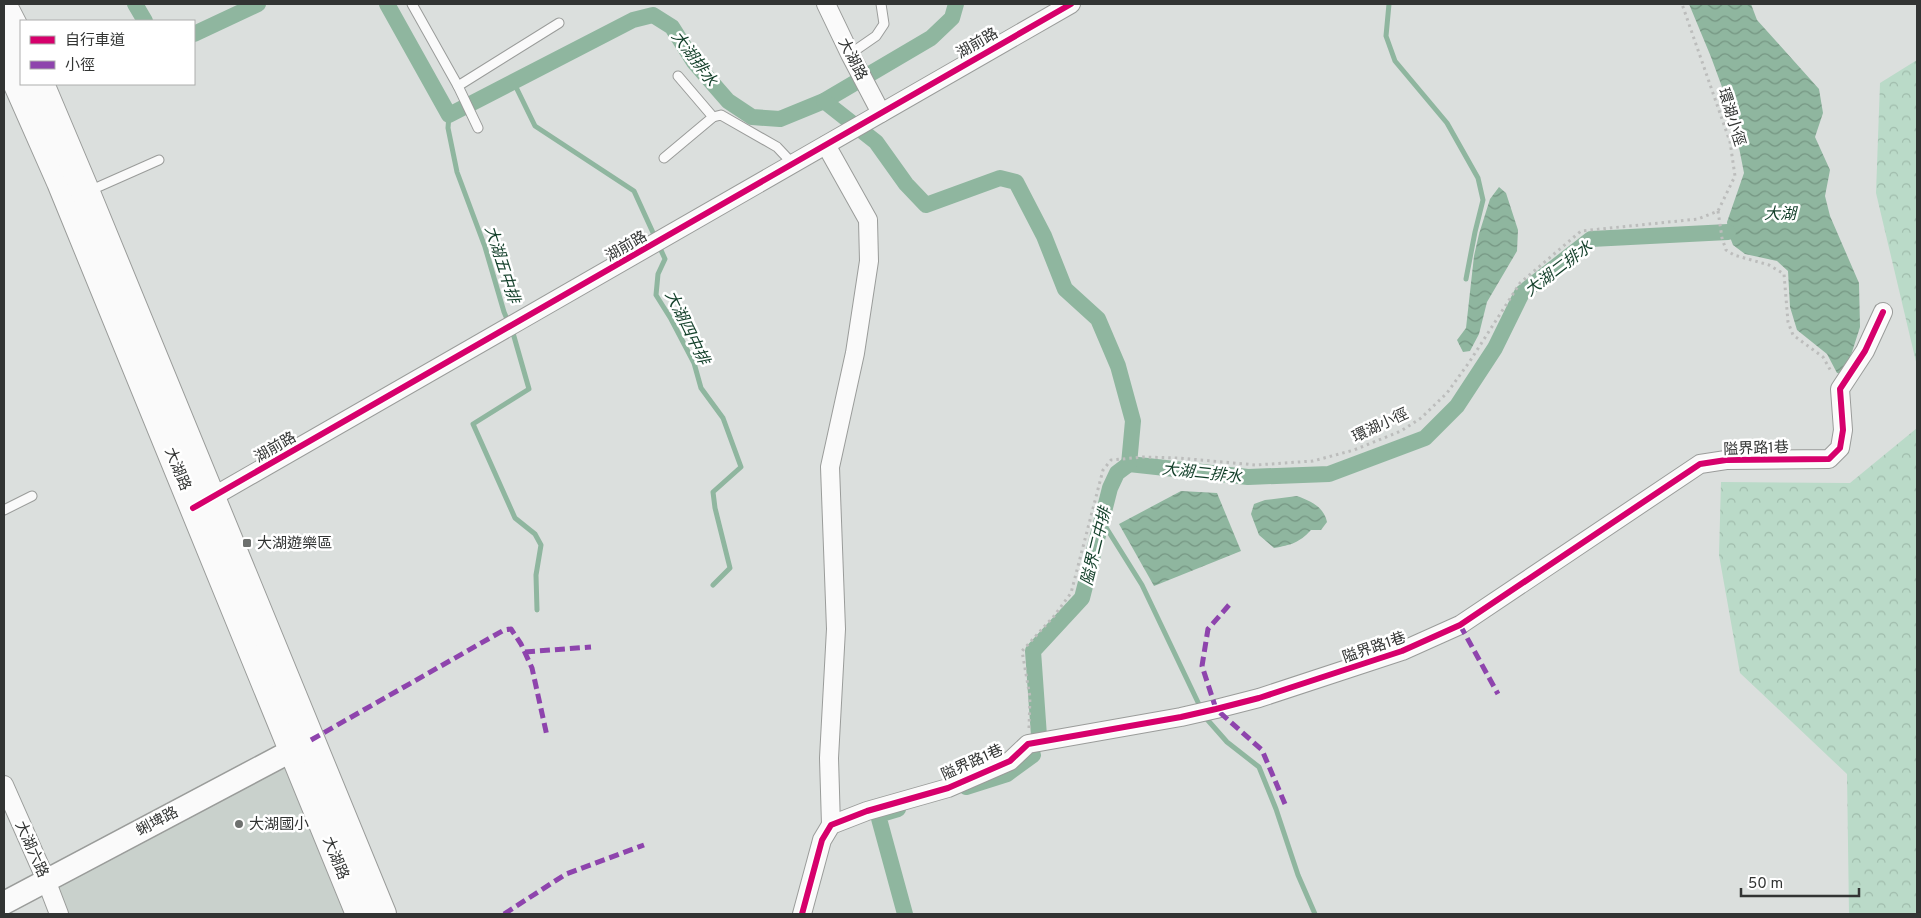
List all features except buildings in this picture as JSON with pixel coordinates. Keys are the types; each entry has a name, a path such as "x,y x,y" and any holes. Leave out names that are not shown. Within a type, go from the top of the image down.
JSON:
{"main road":[{"path":"4,8 20,39"},
{"name":"大湖路","path":"4,53 202,503 301,745 360,914"},
{"name":"大湖路","path":"40,85 86,193 202,503"},
{"name":"大湖路","path":"301,745 382,914"}],"street":[{"name":"大湖路","path":"826,4 881,113"},
{"name":"湖前路","path":"202,503 1071,4"},
{"path":"802,914 822,840 830,825 829,758 836,629 830,467 855,353 869,261 868,220 826,145"},
{"path":"1840,389 1865,351 1883,312"},
{"name":"隘界路1巷","path":"830,825 867,811 948,788 1010,760 1028,744 1181,718 1216,710 1259,698 1402,651 1460,625 1700,464 1726,460 1829,459 1840,448 1843,430 1840,389"},
{"name":"蜊埤路","path":"4,903 301,745"},
{"name":"大湖六路","path":"4,785 59,914"}],"lane":[{"path":"412,4 458,86 478,128"},
{"path":"850,54 876,36 884,24 881,4"},
{"path":"458,86 559,24"},
{"path":"678,76 713,117"},
{"path":"664,158 713,117 721,115 777,146 793,164"},
{"path":"86,193 159,160"},
{"path":"4,510 32,496"}],"path":[{"path":"1718,211 1722,238 1726,250 1734,255 1769,265 1784,274 1787,315 1793,335 1823,357 1840,389"}],"shaded area":[{"name":"大湖國小","path":"284,765 344,914 68,914 56,884"}],"green space":[{"path":"1917,60 1917,366 1876,193 1880,83"},
{"path":"1917,428 1917,914 1849,914 1847,774 1740,673 1719,555 1721,482 1850,483"}],"water":[{"name":"大湖","path":"1689,4 1751,4 1757,20 1819,89 1823,113 1815,137 1830,170 1825,196 1830,216 1859,283 1860,327 1845,374 1837,373 1827,354 1797,330 1790,307 1788,271 1777,261 1745,254 1733,245 1728,232 1727,222 1744,173 1733,117"},
{"path":"1499,187 1506,193 1518,230 1517,251 1487,302 1479,334 1470,351 1463,352 1457,340 1466,328 1474,256 1490,199"},
{"path":"1181,491 1217,493 1241,551 1154,586 1119,524"},
{"path":"1297,496 1312,502 1320,508 1327,522 1321,530 1311,530 1294,543 1274,548 1259,535 1251,514 1254,504 1265,500"}],"waterway":[{"name":"大湖排水","path":"135,4 144,20"},
{"name":"大湖排水","path":"195,34 258,4"},
{"name":"大湖排水","path":"387,4 449,115 633,20 653,15 672,27 694,62 728,101 752,117 780,119 824,101 931,38 952,18 956,4"},
{"path":"1389,4 1386,36 1395,61 1447,123 1478,178 1483,200 1466,279"},
{"name":"大湖四中排","path":"514,83 535,126 634,191 665,259 658,274 656,295 694,363 701,388 723,418 741,467 713,492 715,508 730,568 713,585"},
{"name":"大湖二排水","path":"824,101 876,142 906,184 926,205 1000,178 1016,182 1044,236 1065,289 1098,319 1118,366 1133,421 1129,464"},
{"name":"大湖五中排","path":"449,115 448,128 457,172 485,247 529,389 473,424 515,518 535,534 541,545 536,575 537,610"},
{"name":"大湖二排水","path":"1129,464 1248,477 1329,474 1425,438 1457,406 1495,348 1522,293 1591,239 1728,232"},
{"name":"隘界二中排","path":"1039,736 1033,651 1082,598 1110,488 1117,473 1129,464"},
{"path":"1102,521 1142,585 1205,717 1227,742 1259,767 1276,809 1298,875 1315,914"},
{"name":"隘界二中排","path":"966,787 1007,774 1033,755"},
{"name":"隘界二中排","path":"898,809 878,815 905,914"}],"marked path":[{"path":"1229,605 1208,629 1202,666 1216,709 1262,750 1285,804"},
{"path":"1460,625 1498,694"},
{"path":"311,740 504,630 511,629 521,644 532,668 547,736"},
{"path":"525,652 591,647"},
{"path":"504,914 566,874 644,845"}],"cycle path":[{"path":"193,508 1071,4"},
{"path":"802,914 822,840 831,825 867,811 948,788 1010,761 1028,744 1216,709 1259,698 1402,651 1460,625 1700,464 1726,460 1829,459 1840,448 1843,430 1840,389 1865,351 1883,312"}],"place":[{"name":"大湖遊樂區","path":"247,543"},
{"name":"大湖國小","path":"239,824"}]}
